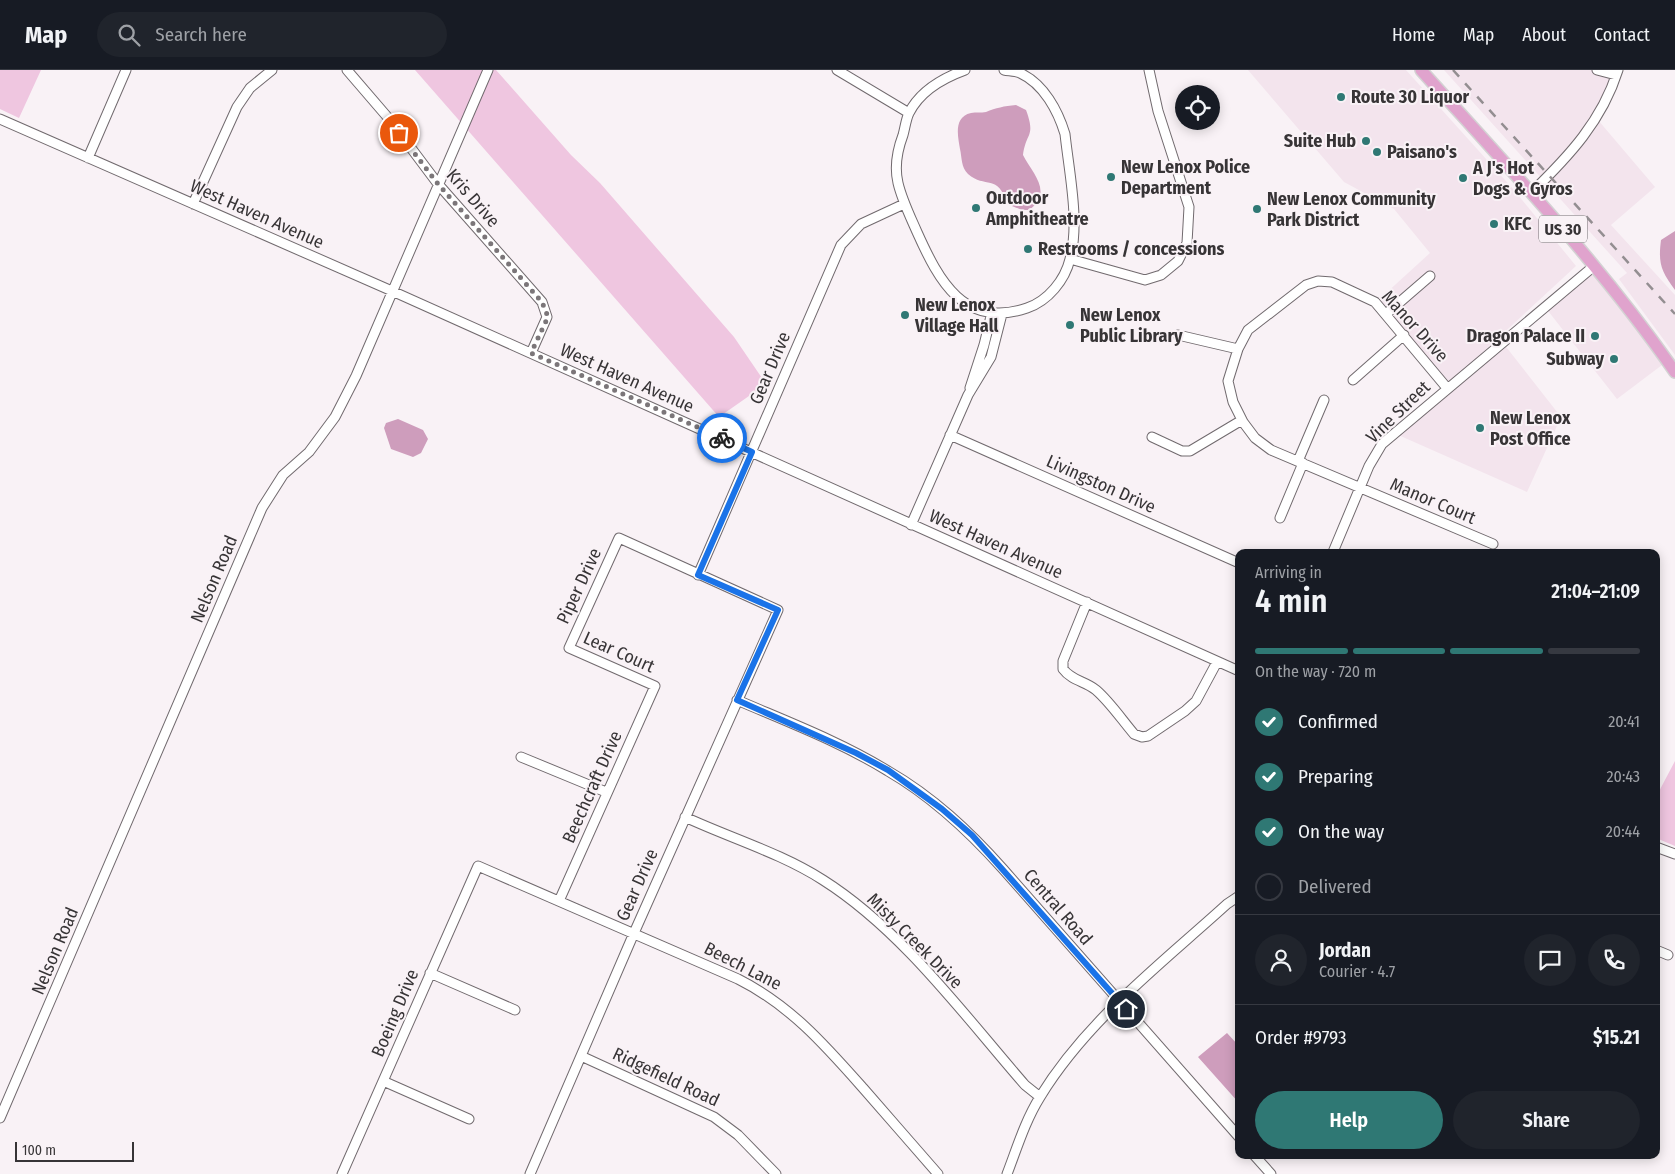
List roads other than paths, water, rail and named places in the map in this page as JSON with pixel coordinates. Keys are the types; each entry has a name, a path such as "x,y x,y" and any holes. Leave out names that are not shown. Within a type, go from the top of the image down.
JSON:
{"main road":[{"name":"US 30","path":"1421,70 1532,192 1594,266 1675,372"}],"street":[{"path":"88,158 126,70"},
{"path":"194,204 242,97 272,70"},
{"name":"Kris Drive","path":"347,70 390,120 438,184 542,302 548,317 531,353"},
{"name":"Nelson Road","path":"0,1118 262,508 283,475 308,452 335,417 356,376 488,70"},
{"path":"838,70 908,113"},
{"path":"965,70 944,78 928,90 908,113 896,165 898,182 904,204 936,274 962,301 1002,314 1034,305 1048,296 1060,281 1070,259 1074,218 1062,122 1052,101 1038,87 1020,73 1004,70"},
{"path":"1070,259 1145,280 1161,275 1178,262 1186,243 1189,208 1158,111 1149,70"},
{"path":"1532,192 1585,136 1606,101 1617,73 1597,70"},
{"name":"West Haven Avenue","path":"0,119 392,290 1235,669"},
{"name":"Gear Drive","path":"530,1174 685,817 778,610 698,575 841,245 861,224 904,204"},
{"name":"Vine Street","path":"1334,549 1369,466 1382,444 1594,266"},
{"path":"1386,314 1430,276"},
{"name":"Manor Drive","path":"1360,488 1271,450 1255,438 1242,420 1233,402 1228,381 1238,349 1248,330 1306,286 1318,281 1332,282 1365,296 1374,302 1447,388"},
{"path":"911,525 968,395 992,312"},
{"path":"968,395 992,357 1002,314"},
{"path":"1178,335 1238,349"},
{"path":"1353,380 1404,336"},
{"path":"1280,518 1324,400"},
{"path":"1152,437 1182,451 1190,451 1242,420"},
{"name":"Livingston Drive","path":"950,435 1235,561"},
{"name":"Manor Court","path":"1360,488 1493,544"},
{"name":"Piper Drive","path":"569,648 619,538 698,575"},
{"path":"1087,602 1063,661 1063,669 1072,678 1094,688 1134,734 1142,737 1148,736 1196,702 1217,662"},
{"name":"Lear Court","path":"569,648 655,686"},
{"name":"Beechcraft Drive","path":"559,901 606,792 655,686"},
{"name":"Central Road","path":"737,700 856,753 888,770 942,809 978,842 1235,1133"},
{"path":"521,757 606,792"},
{"name":"Misty Creek Drive","path":"685,817 805,870 834,887 867,912 929,975 1025,1085 1040,1097"},
{"path":"1660,848 1675,854"},
{"name":"Beech Lane","path":"478,866 738,979 782,1005 826,1046 938,1174"},
{"name":"Boeing Drive","path":"342,1174 478,866"},
{"path":"1008,1174 1026,1122 1040,1097 1086,1035 1119,1001 1235,899"},
{"path":"1660,952 1668,955"},
{"path":"430,972 515,1010"},
{"name":"Ridgefield Road","path":"581,1056 688,1103 714,1117 738,1135 776,1174"},
{"path":"383,1081 469,1119"},
{"path":"1258,1159 1271,1174"}],"railway":[{"path":"1453,70 1675,314"}],"place":[{"name":"Route 30 Liquor","path":"1341,97"},
{"name":"Suite Hub","path":"1366,141"},
{"name":"Paisano's","path":"1377,152"},
{"name":"New Lenox Police Department","path":"1111,177"},
{"name":"A J's Hot Dogs & Gyros","path":"1463,178"},
{"name":"Outdoor Amphitheatre","path":"976,208"},
{"name":"New Lenox Community Park District","path":"1257,209"},
{"name":"KFC","path":"1494,224"},
{"name":"Restrooms / concessions","path":"1028,249"},
{"name":"New Lenox Village Hall","path":"905,315"},
{"name":"New Lenox Public Library","path":"1070,325"},
{"name":"Dragon Palace II","path":"1595,336"},
{"name":"Subway","path":"1614,359"},
{"name":"New Lenox Post Office","path":"1480,428"}]}
